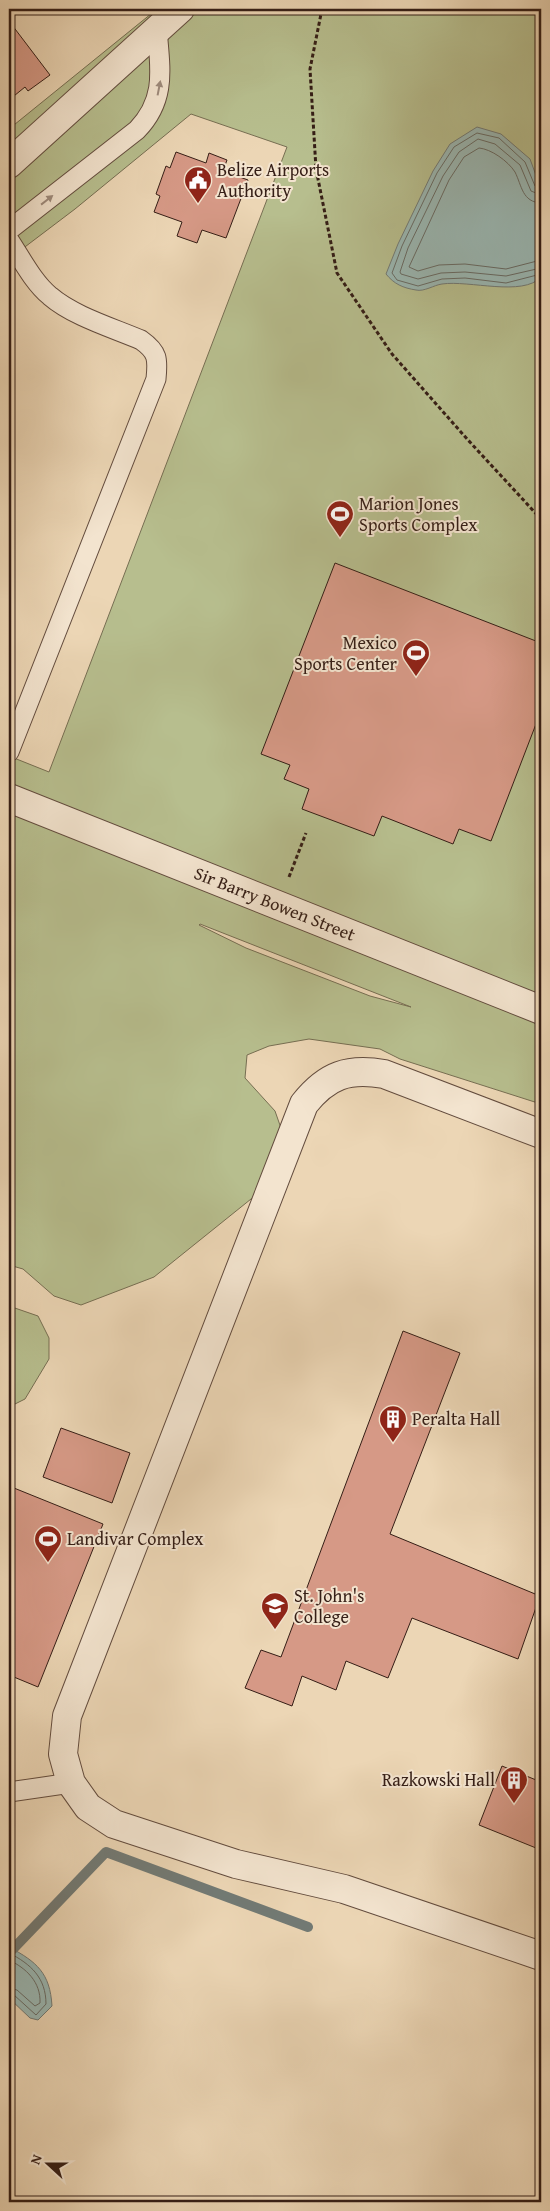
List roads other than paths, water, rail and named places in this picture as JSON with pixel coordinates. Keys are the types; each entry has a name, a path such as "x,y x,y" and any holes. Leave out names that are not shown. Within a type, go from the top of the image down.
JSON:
{"street":[{"path":"9,164 180,9"},
{"name":"Sir Barry Bowen Street","path":"9,798 541,1010"},
{"path":"541,1134 384,1074 366,1071 348,1073 330,1079 316,1090 304,1104 67,1716 64,1754 71,1783 88,1807 114,1824 236,1864 344,1889 541,1956"}],"lane":[{"path":"9,230 137,130 147,120 155,105 161,84 157,29"},
{"path":"9,240 40,285 50,296 66,307 141,340 152,348 158,361 156,378 9,752"},
{"path":"9,1792 71,1783"}],"water":[{"path":"477,127 501,134 530,159 541,189 541,277 533,283 509,287 453,283 419,290 399,285 386,274 398,244 433,171 450,144"},
{"path":"9,1947 27,1958 45,1977 51,1995 52,2006 38,2020 30,2018 9,1998"}],"waterway":[{"path":"13,1949 106,1852 308,1927"}],"place":[{"name":"Belize Airports Authority","path":"198,204"},
{"name":"Marion Jones Sports Complex","path":"340,538"},
{"name":"Mexico Sports Center","path":"416,677"},
{"name":"Peralta Hall","path":"393,1443"},
{"name":"Landivar Complex","path":"48,1563"},
{"name":"St. John's College","path":"275,1630"},
{"name":"Razkowski Hall","path":"514,1804"}]}
